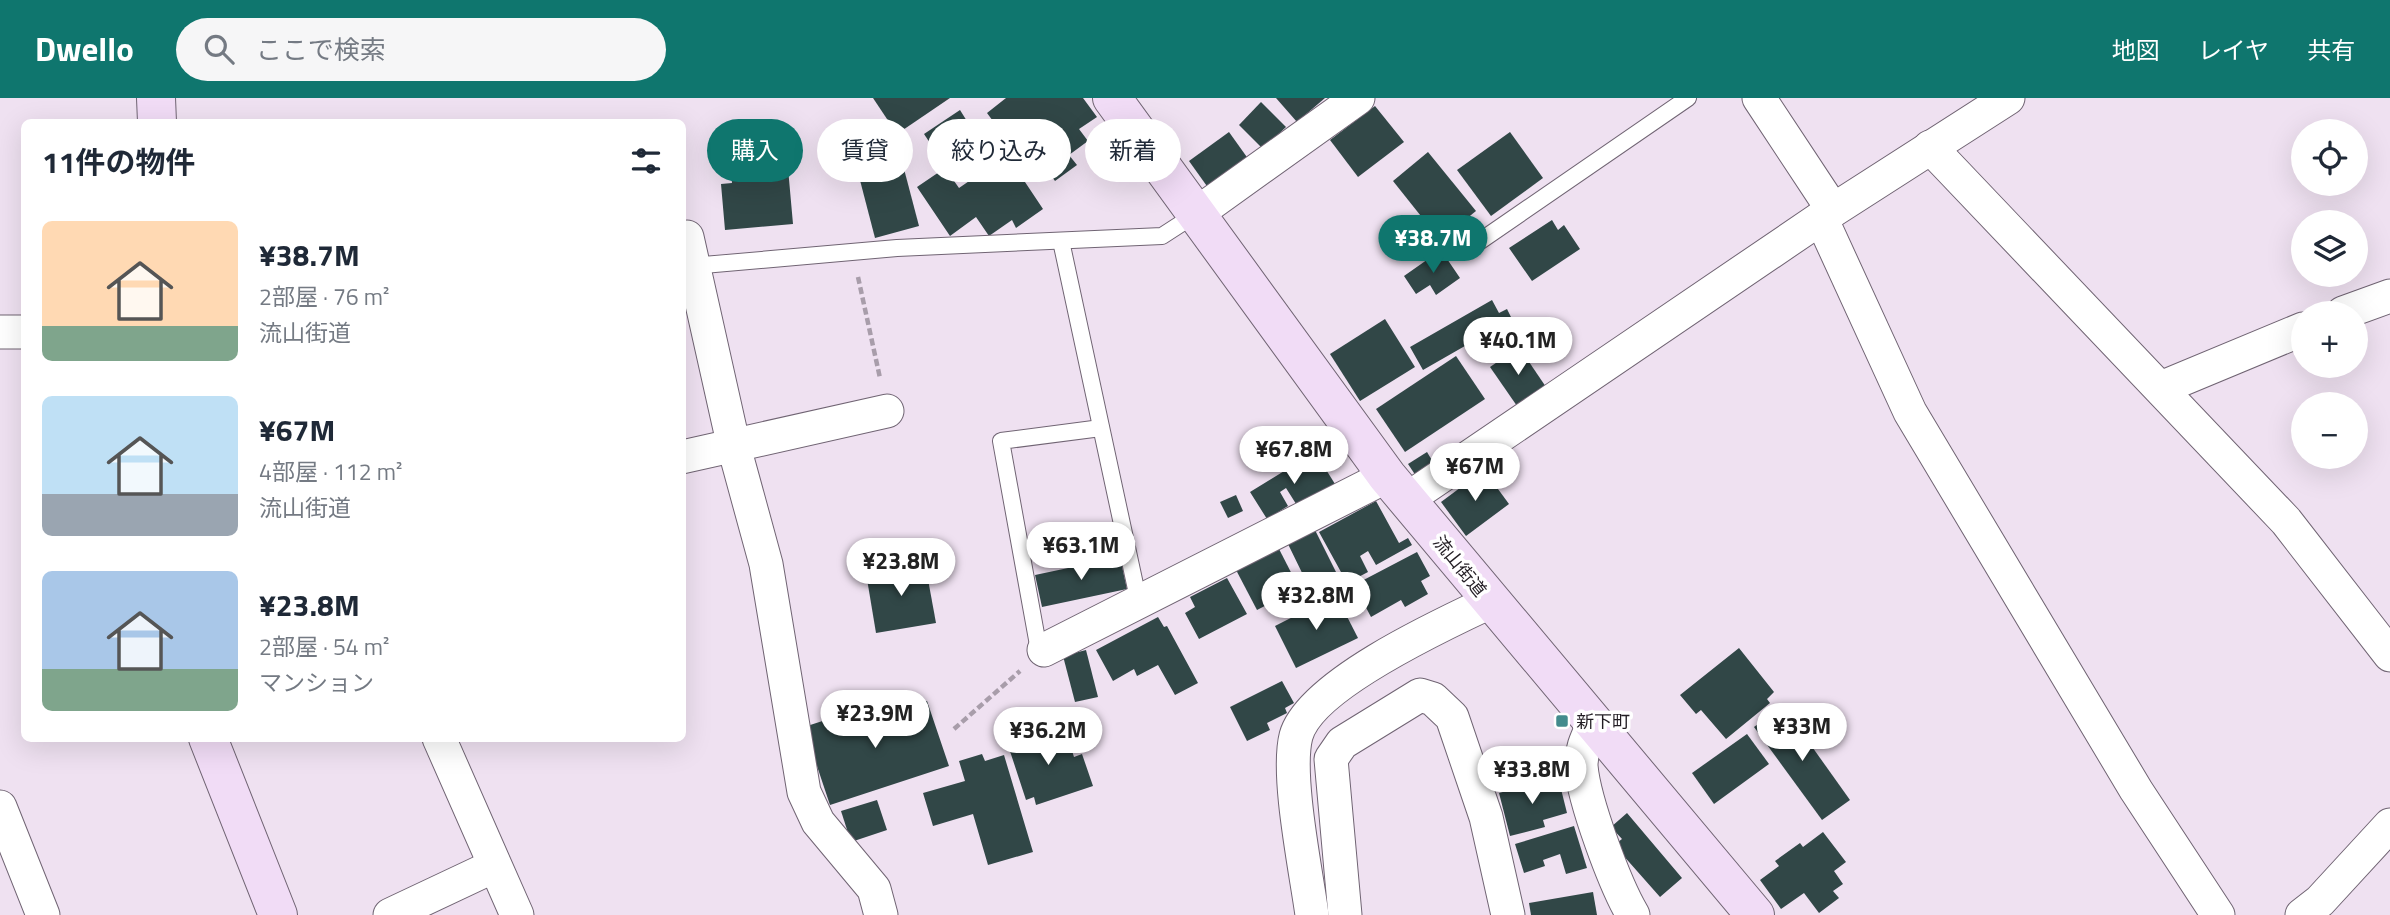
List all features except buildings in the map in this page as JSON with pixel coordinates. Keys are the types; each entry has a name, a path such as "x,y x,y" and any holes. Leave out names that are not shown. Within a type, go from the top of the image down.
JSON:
{"street":[{"path":"156,98 157,119"},
{"name":"流山街道","path":"1112,98 1397,488 1755,915"},
{"path":"1196,214 1358,98"},
{"path":"1759,98 1827,214 1910,412 2136,790 2218,915"},
{"path":"1044,650 1139,603 1397,488 2008,98"},
{"path":"1930,147 2286,521 2390,655"},
{"path":"690,252 734,447 766,564 804,792 818,822 874,889 881,915"},
{"path":"2368,304 2390,296"},
{"path":"0,332 21,332"},
{"path":"2161,388 2291,334"},
{"path":"686,456 887,411"},
{"path":"1312,915 1293,762 1297,733 1318,702 1365,668 1429,631 1490,602"},
{"path":"1345,915 1331,760 1342,743 1420,695 1433,699 1452,717 1486,817 1508,915"},
{"path":"1593,725 1582,749 1581,768 1596,825 1623,898 1633,915"},
{"path":"210,742 278,915"},
{"path":"441,742 517,915"},
{"path":"0,807 43,915"},
{"path":"2302,915 2320,901 2390,825"},
{"path":"390,915 494,866"}],"lane":[{"path":"1473,246 1688,98"},
{"path":"690,252 852,252 1162,236 1196,214"},
{"path":"1061,241 1139,603"},
{"path":"1044,650 1038,645 1001,441 1101,428"}],"path":[{"path":"852,252 887,411"},
{"path":"954,729 1044,650"}],"place":[{"name":"新下町","path":"1562,721"}]}
